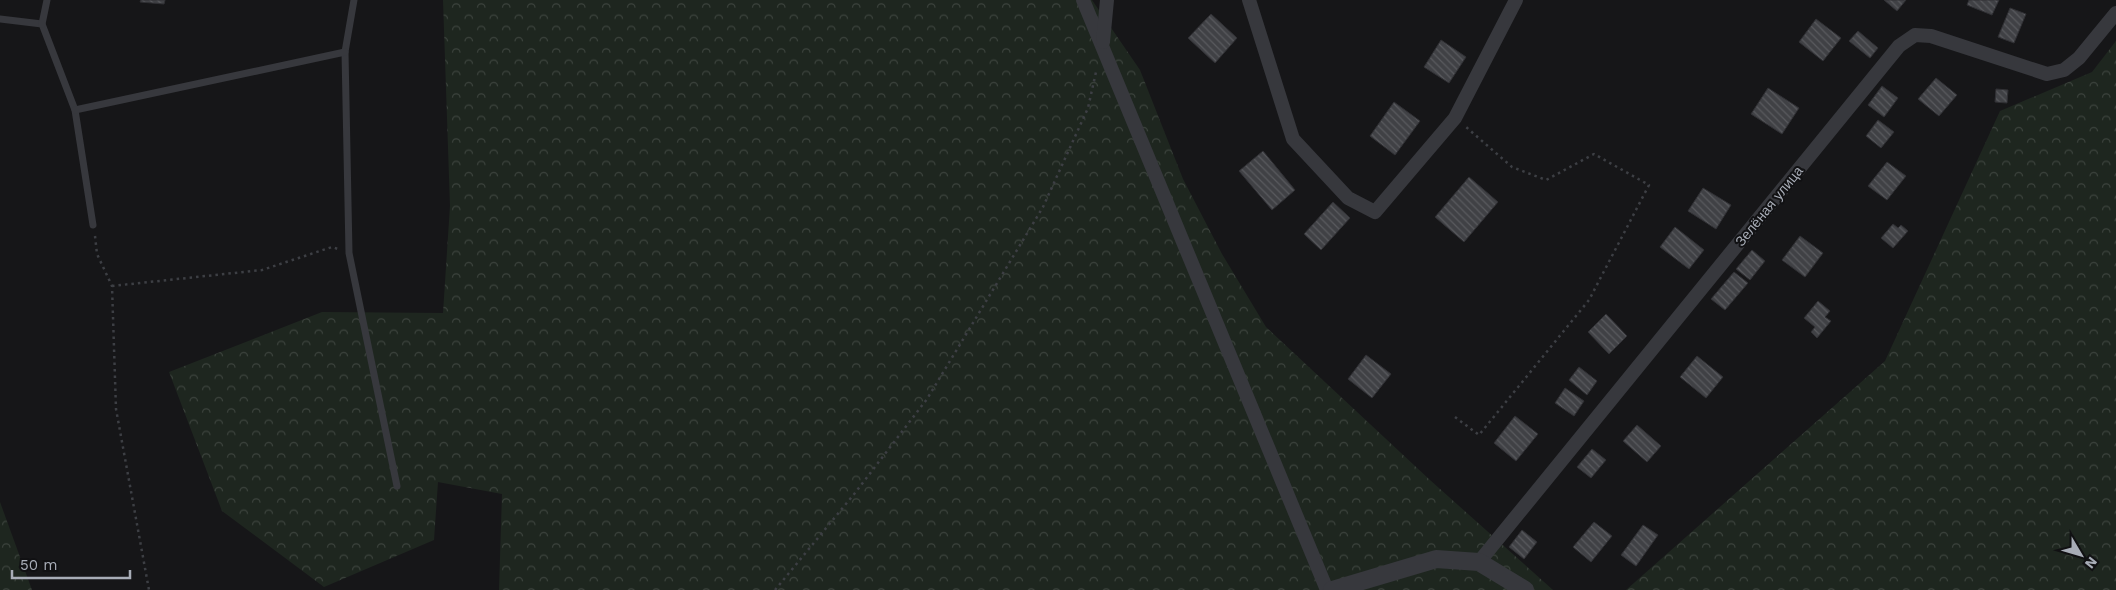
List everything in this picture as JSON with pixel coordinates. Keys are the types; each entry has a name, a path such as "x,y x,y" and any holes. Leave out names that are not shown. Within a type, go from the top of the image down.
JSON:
{"street":[{"path":"1083,0 1103,44 1327,590"},
{"path":"1103,44 1107,0"},
{"path":"1249,0 1293,139 1348,198 1375,212 1455,118 1516,0"},
{"name":"Зелёная улица","path":"1479,562 1899,46 1914,35 1931,36 2048,74 2064,70 2080,58 2116,13"},
{"path":"1332,590 1436,559 1479,562 1525,590"}],"lane":[{"path":"47,0 42,24 75,110 93,225"},
{"path":"354,0 345,52 349,253 397,486"},
{"path":"0,19 42,24"},
{"path":"75,110 345,52"}],"path":[{"path":"775,590 855,493 927,399 1043,207 1088,108 1096,72"},
{"path":"1455,118 1512,167 1546,180 1594,154 1649,185 1589,300 1479,435 1456,417"},
{"path":"93,225 97,254 112,286 116,409 150,590"},
{"path":"112,286 262,270 332,247 349,253"}],"green space":[{"path":"443,0 1092,0 1140,70 1183,179 1222,254 1266,327 1430,480 1553,590 499,590 502,494 438,482 434,540 324,587 222,511 169,372 322,312 443,313 450,206"},
{"path":"2116,41 2116,590 1626,590 1885,361 2000,111 2092,72"},
{"path":"0,502 32,590 0,590"}],"building":[{"path":"141,0 165,0 164,4 140,2"},
{"path":"1884,0 1906,0 1897,11"},
{"path":"1969,0 1999,0 1992,15 1967,5"},
{"path":"2010,8 2026,14 2014,43 1998,37"},
{"path":"1211,14 1237,38 1215,63 1188,38"},
{"path":"1816,19 1841,38 1823,61 1799,42"},
{"path":"1858,31 1878,48 1870,58 1849,41"},
{"path":"1441,40 1466,57 1449,83 1424,67"},
{"path":"1936,78 1957,95 1939,116 1918,99"},
{"path":"1882,86 1898,98 1884,117 1868,105"},
{"path":"1768,88 1799,108 1782,134 1751,114"},
{"path":"1996,89 2008,90 2007,103 1995,102"},
{"path":"1394,102 1420,121 1395,155 1370,136"},
{"path":"1878,120 1894,132 1881,148 1866,136"},
{"path":"1263,151 1295,190 1272,210 1239,171"},
{"path":"1887,162 1906,176 1887,200 1868,186"},
{"path":"1469,177 1498,202 1464,242 1435,217"},
{"path":"1703,188 1731,205 1716,229 1688,211"},
{"path":"1333,202 1350,218 1321,250 1304,234"},
{"path":"1893,224 1898,228 1901,225 1908,231 1893,248 1881,238"},
{"path":"1675,227 1704,250 1689,269 1660,247"},
{"path":"1800,236 1823,253 1805,277 1782,260"},
{"path":"1752,250 1765,261 1750,280 1736,269"},
{"path":"1734,272 1748,283 1725,310 1711,299"},
{"path":"1818,301 1830,311 1825,317 1831,321 1817,338 1811,332 1815,327 1804,318"},
{"path":"1606,314 1627,336 1609,354 1588,332"},
{"path":"1366,355 1391,374 1372,398 1348,379"},
{"path":"1697,356 1723,377 1706,398 1680,377"},
{"path":"1579,367 1597,381 1587,395 1569,380"},
{"path":"1565,388 1584,401 1574,416 1555,403"},
{"path":"1515,416 1538,434 1516,461 1494,443"},
{"path":"1637,425 1661,446 1647,462 1623,441"},
{"path":"1592,449 1606,460 1591,478 1577,467"},
{"path":"1594,522 1612,536 1591,562 1573,547"},
{"path":"1643,525 1658,535 1636,566 1621,555"},
{"path":"1522,530 1537,542 1524,559 1509,547"}]}
